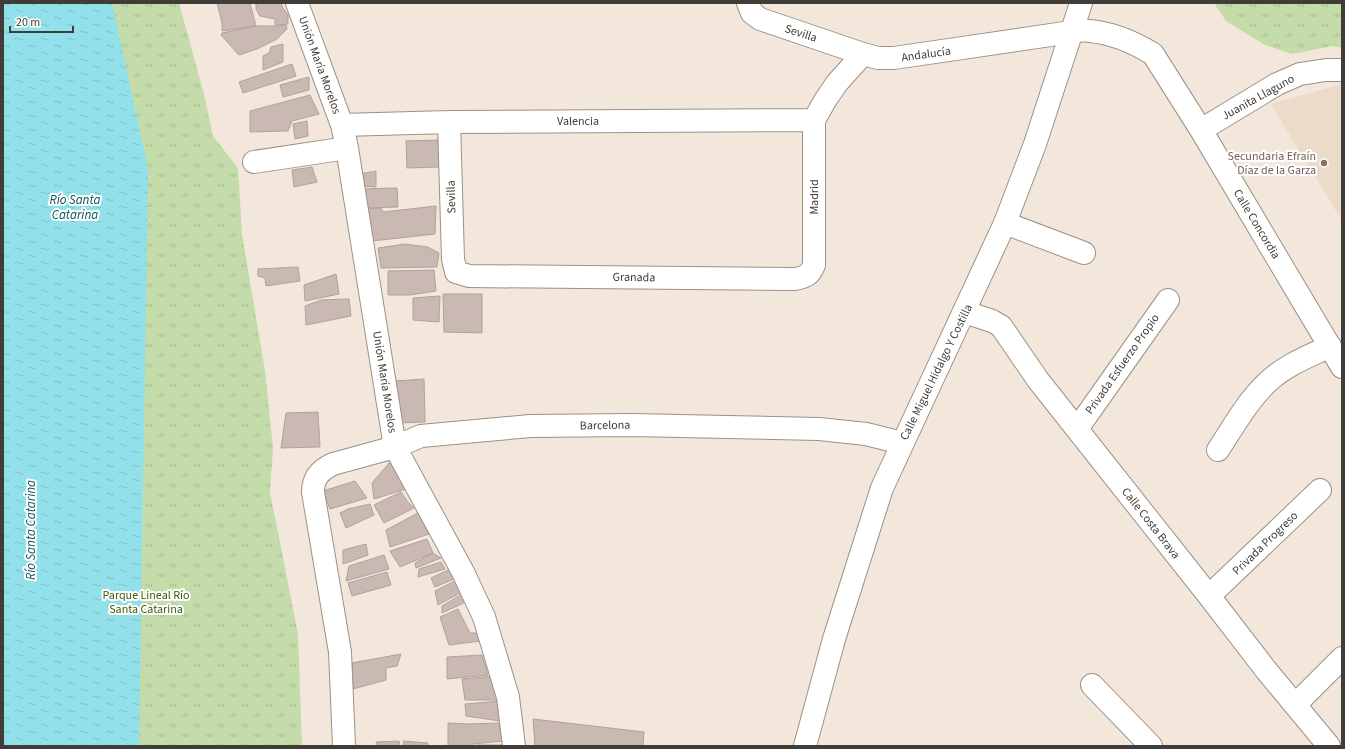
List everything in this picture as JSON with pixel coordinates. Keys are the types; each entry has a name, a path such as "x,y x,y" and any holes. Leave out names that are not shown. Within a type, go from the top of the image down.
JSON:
{"street":[{"name":"Unión María Morelos","path":"296,3 342,125 395,447 463,572 484,617 508,697 514,746"},
{"name":"Sevilla","path":"748,3 752,13 760,19 863,54"},
{"name":"Calle Miguel Hidalgo Y Costilla","path":"805,746 834,639 882,488 1006,224 1035,144 1081,3"},
{"name":"Calle Concordia","path":"1071,32 1090,31 1112,35 1141,47 1152,54 1201,130 1342,367"},
{"name":"Andalucía","path":"863,54 878,58 894,58 1071,32"},
{"path":"814,120 836,83 863,54"},
{"name":"Juanita Llaguno","path":"1201,130 1277,84 1300,74 1326,70 1342,70"},
{"name":"Valencia","path":"342,125 449,122 814,120"},
{"name":"Madrid","path":"811,273 814,265 814,120"},
{"name":"Sevilla","path":"449,122 453,259 456,272"},
{"path":"254,162 347,148"},
{"path":"1006,224 1084,253"},
{"name":"Granada","path":"456,272 469,276 787,279 804,278 811,273"},
{"name":"Privada Esfuerzo Propio","path":"1077,429 1168,300"},
{"name":"Calle Costa Brava","path":"965,312 1001,326 1038,380 1266,670 1329,746"},
{"path":"1218,450 1255,395 1271,379 1287,367 1330,346"},
{"name":"Barcelona","path":"344,746 340,652 313,492 314,481 325,468 333,464 395,447 421,436 530,426 632,425 819,429 866,434 902,444"},
{"name":"Privada Progreso","path":"1209,596 1320,490"},
{"path":"1295,705 1342,658"},
{"path":"1092,686 1151,746"}],"shaded area":[{"name":"Secundaria Efraín Díaz de la Garza","path":"1342,84 1342,221 1271,104"}],"green space":[{"name":"Parque Lineal Río Santa Catarina","path":"3,3 179,3 204,94 213,136 238,168 242,234 265,371 273,448 270,492 298,634 302,746 3,746"},
{"path":"1214,3 1342,3 1342,48 1333,46 1292,54 1265,45 1226,21"}],"water":[{"name":"Río Santa Catarina","path":"3,3 112,3 148,169 139,746 3,746"}],"building":[{"path":"217,3 250,3 256,26 222,31 222,23"},
{"path":"256,3 281,3 288,15 288,24 275,25 275,19 260,16 256,9"},
{"path":"286,25 287,29 277,39 257,49 239,55 221,35 222,33 256,26"},
{"path":"283,44 283,62 263,70 263,56 269,53 271,47"},
{"path":"292,64 296,76 243,93 239,82"},
{"path":"309,77 309,90 283,97 280,85"},
{"path":"310,95 319,114 292,121 288,131 250,132 250,111"},
{"path":"307,121 308,136 295,139 293,124"},
{"path":"438,140 439,167 407,168 406,141"},
{"path":"312,167 317,182 294,187 292,170"},
{"path":"376,171 376,187 359,186 360,174"},
{"path":"397,188 398,207 365,208 362,189"},
{"path":"436,206 435,234 372,241 365,209 381,208 383,212"},
{"path":"405,244 428,247 439,253 437,267 381,268 378,248"},
{"path":"298,267 300,281 266,286 265,278 258,276 258,269"},
{"path":"434,270 436,291 410,295 388,295 388,271"},
{"path":"336,274 339,294 305,301 304,285"},
{"path":"443,294 482,294 482,333 444,332"},
{"path":"440,296 439,322 413,320 413,298"},
{"path":"349,299 351,316 306,325 305,306 321,300"},
{"path":"424,379 425,422 396,423 395,381"},
{"path":"318,412 320,447 281,448 286,413"},
{"path":"390,462 406,489 374,499 372,483"},
{"path":"355,481 367,498 330,509 323,491"},
{"path":"401,492 414,508 384,523 374,505"},
{"path":"370,504 374,515 346,528 340,513 348,509"},
{"path":"418,513 429,534 390,547 386,530"},
{"path":"427,539 433,553 400,567 390,551"},
{"path":"366,544 368,555 343,564 343,550"},
{"path":"433,553 441,558 416,568 415,563"},
{"path":"384,555 389,569 346,581 349,566"},
{"path":"441,562 445,569 418,577 419,569"},
{"path":"450,569 454,579 435,587 431,578"},
{"path":"387,572 391,585 352,596 348,583"},
{"path":"455,581 460,593 438,605 435,591"},
{"path":"462,594 470,600 442,613 442,606"},
{"path":"458,609 470,633 480,633 481,641 449,645 440,617"},
{"path":"401,654 397,666 386,668 386,680 353,689 352,663"},
{"path":"482,655 488,675 447,679 447,657"},
{"path":"495,676 497,700 465,700 462,679"},
{"path":"501,701 500,721 466,716 465,704"},
{"path":"533,719 644,732 643,746 535,746"},
{"path":"448,723 499,723 503,741 473,744 472,746 448,746"},
{"path":"399,741 400,746 377,746 376,742"},
{"path":"403,741 428,743 428,746 404,746"},
{"path":"503,745 503,746 476,746"}],"place":[{"name":"Secundaria Efraín Díaz de la Garza","path":"1324,163"}]}
